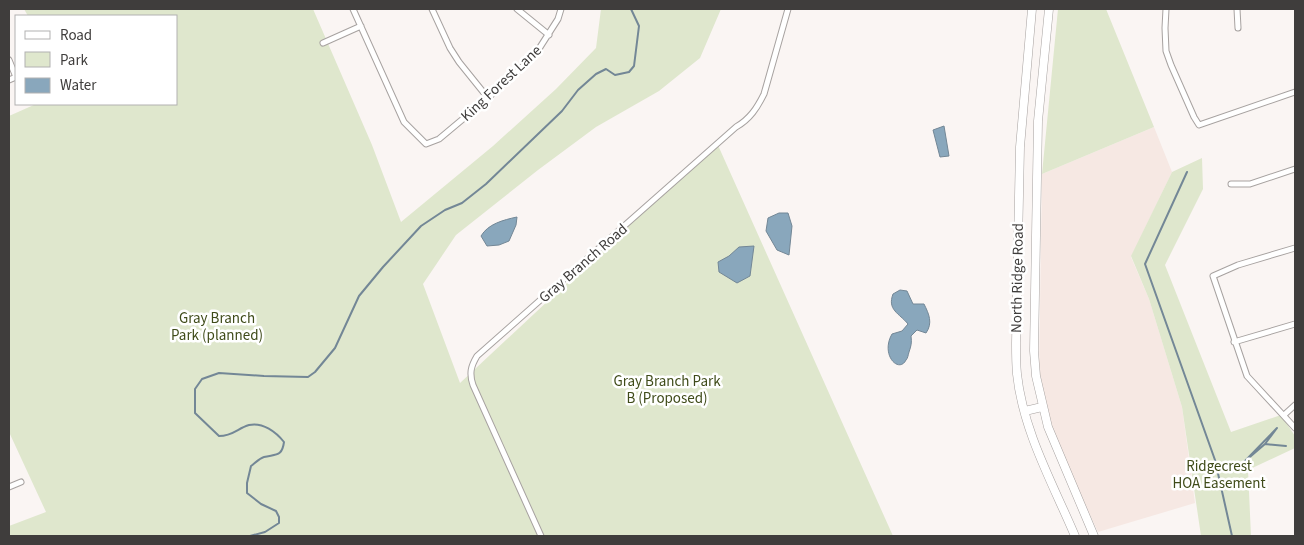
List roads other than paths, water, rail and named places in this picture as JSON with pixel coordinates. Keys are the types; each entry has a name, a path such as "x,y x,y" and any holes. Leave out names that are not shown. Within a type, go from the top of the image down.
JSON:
{"main road":[{"name":"North Ridge Road","path":"1032,9 1022,113 1020,156 1017,375 1034,442 1075,536"},
{"name":"North Ridge Road","path":"1049,9 1038,121 1034,351 1036,376 1042,407 1057,451 1094,536"},
{"path":"1025,411 1042,407"}],"street":[{"path":"323,42 361,26 353,9"},
{"path":"432,9 454,55 488,98"},
{"path":"517,9 549,35"},
{"name":"King Forest Lane","path":"361,26 404,122 426,144 439,139 535,55 549,35 561,9"},
{"name":"Gray Branch Road","path":"541,536 474,385 470,373 474,361 477,356 736,126 751,116 764,94 788,9"},
{"path":"1166,9 1165,35 1168,58 1199,125 1295,92"},
{"path":"1237,9 1238,28"},
{"path":"9,60 15,75"},
{"path":"1231,184 1250,184 1295,169"},
{"path":"1295,248 1238,265 1213,276 1247,376 1295,428"},
{"path":"1234,342 1295,324"},
{"path":"1284,415 1295,406"},
{"path":"9,487 21,482"}],"water":[{"path":"944,126 949,156 940,157 933,130"},
{"path":"779,213 788,213 792,226 789,255 777,250 766,231 768,218"},
{"path":"517,217 516,225 509,241 499,245 487,246 481,236 488,228 496,223"},
{"path":"754,246 750,276 737,283 719,272 718,262 729,256 739,247"},
{"path":"900,290 907,291 913,304 924,304 930,322 926,333 917,330 911,336 908,357 903,364 899,365 892,360 888,349 892,334 902,331 908,324 895,311 892,304 893,294"}],"waterway":[{"path":"250,536 265,532 279,523 276,511 261,504 247,493 251,466 259,459 280,453 284,442 269,429 254,424 245,426 228,435 219,436 195,413 195,389 202,379 219,373 308,377 315,372 335,348 359,296 421,226 445,210 462,203 486,184 562,111 578,90 596,74 606,69 615,75 629,72 634,66 639,26 631,9"},
{"path":"1187,172 1145,264 1215,460 1232,536"},
{"path":"1265,444 1277,428 1244,462 1265,444 1286,446"}],"park label":[{"name":"Gray Branch Park (planned)","path":"217,326"},
{"name":"Gray Branch Park B (Proposed)","path":"667,390"},
{"name":"Ridgecrest HOA Easement","path":"1219,474"}]}
